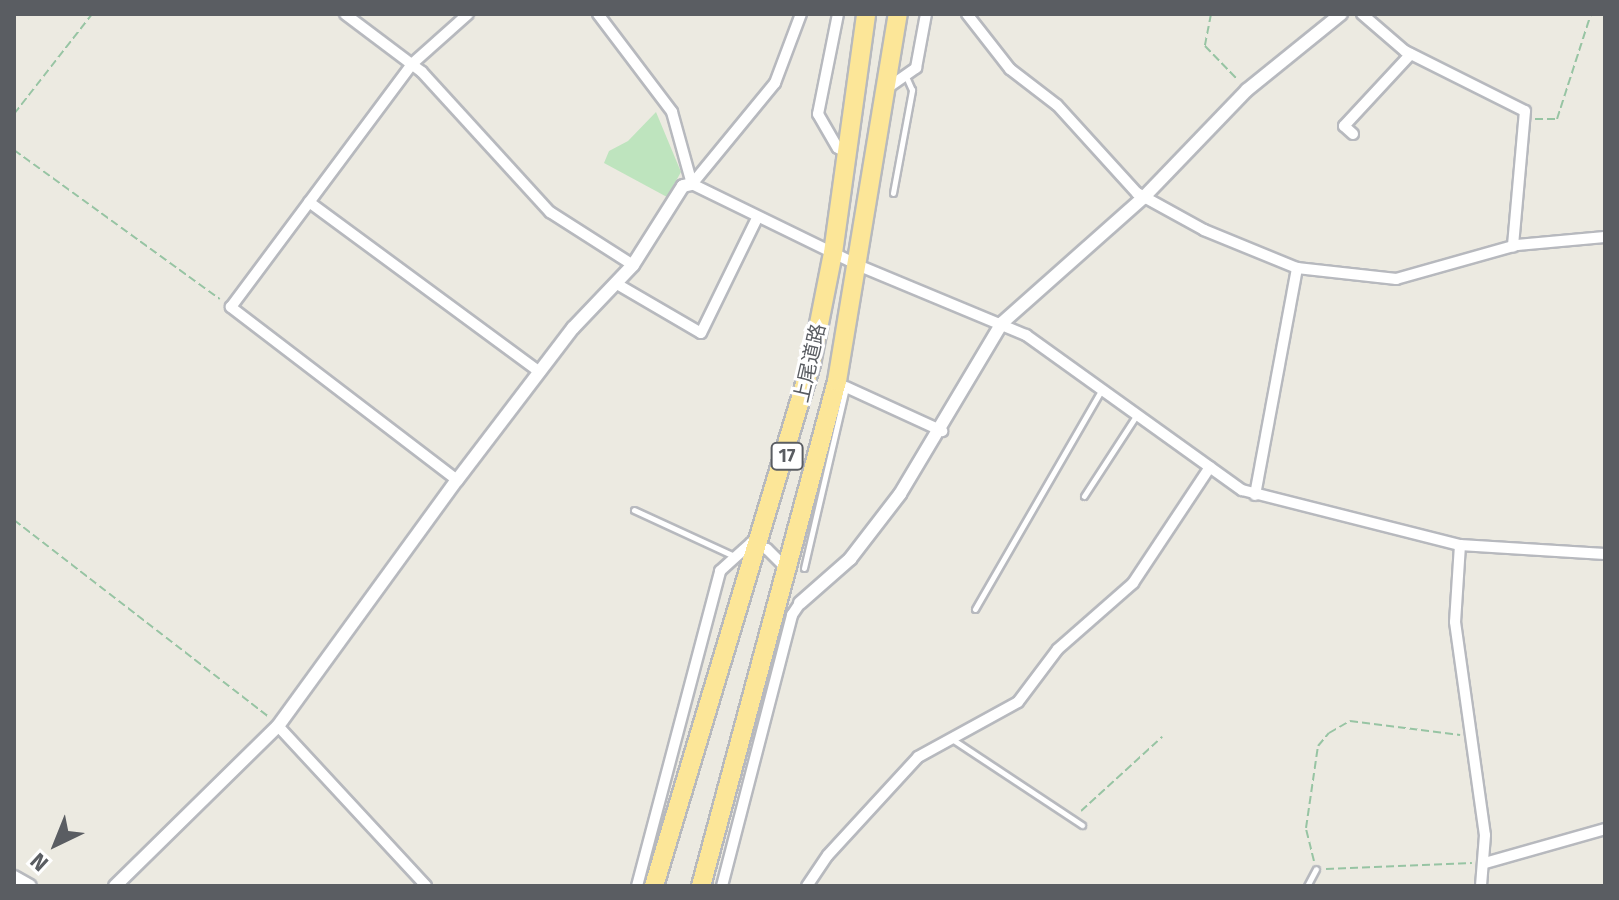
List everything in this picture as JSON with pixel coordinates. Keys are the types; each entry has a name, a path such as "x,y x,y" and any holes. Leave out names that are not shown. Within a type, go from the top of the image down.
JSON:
{"highway":[{"name":"上尾道路","path":"654,886 726,637 760,545 811,364 833,253 866,14"},
{"name":"上尾道路","path":"701,886 796,570 841,384 898,14"}],"street":[{"path":"345,14 412,64 550,212 633,265"},
{"path":"457,480 231,307 412,64 468,14"},
{"path":"598,14 672,112 692,184 860,266 1002,323 1255,495 1460,545 1605,554"},
{"path":"115,886 278,726 457,480 573,328 633,265 683,186 692,184 775,83 801,14"},
{"path":"838,14 818,114 838,148 847,153"},
{"path":"886,89 907,79 916,68 926,14"},
{"path":"967,14 1010,69 1057,105 1143,198 1204,230 1297,268 1396,279 1513,246 1605,237"},
{"path":"722,886 792,615 800,603 850,559 942,431 1002,323 1143,198 1247,90 1341,14"},
{"path":"1362,14 1411,54 1522,106 1526,119 1520,135 1513,246"},
{"path":"1353,134 1344,126 1411,54"},
{"path":"309,202 540,372"},
{"path":"617,284 701,333 757,218"},
{"path":"1255,495 1297,268"},
{"path":"841,384 942,431"},
{"path":"807,886 918,757 1018,702 1058,649 1133,583 1210,467"},
{"path":"637,886 720,571 732,555 751,543 760,545 796,570"},
{"path":"1460,545 1455,622 1485,863 1481,886"},
{"path":"278,726 426,886"},
{"path":"1485,863 1605,829"},
{"path":"14,877 30,886"}],"lane":[{"path":"893,193 912,90 907,79"},
{"path":"975,609 1102,389"},
{"path":"1084,496 1137,415"},
{"path":"634,510 732,555"},
{"path":"951,738 1082,825"},
{"path":"1307,886 1316,869"}],"path":[{"path":"14,114 92,14"},
{"path":"1211,14 1205,46 1247,90"},
{"path":"1526,119 1557,119 1591,14"},
{"path":"14,150 231,307"},
{"path":"14,520 278,726"},
{"path":"1470,736 1350,721 1329,733 1318,746 1306,828 1316,869 1485,863"},
{"path":"1074,817 1162,737"}],"green space":[{"path":"656,112 681,172 667,197 604,163 609,151 628,141"}]}
